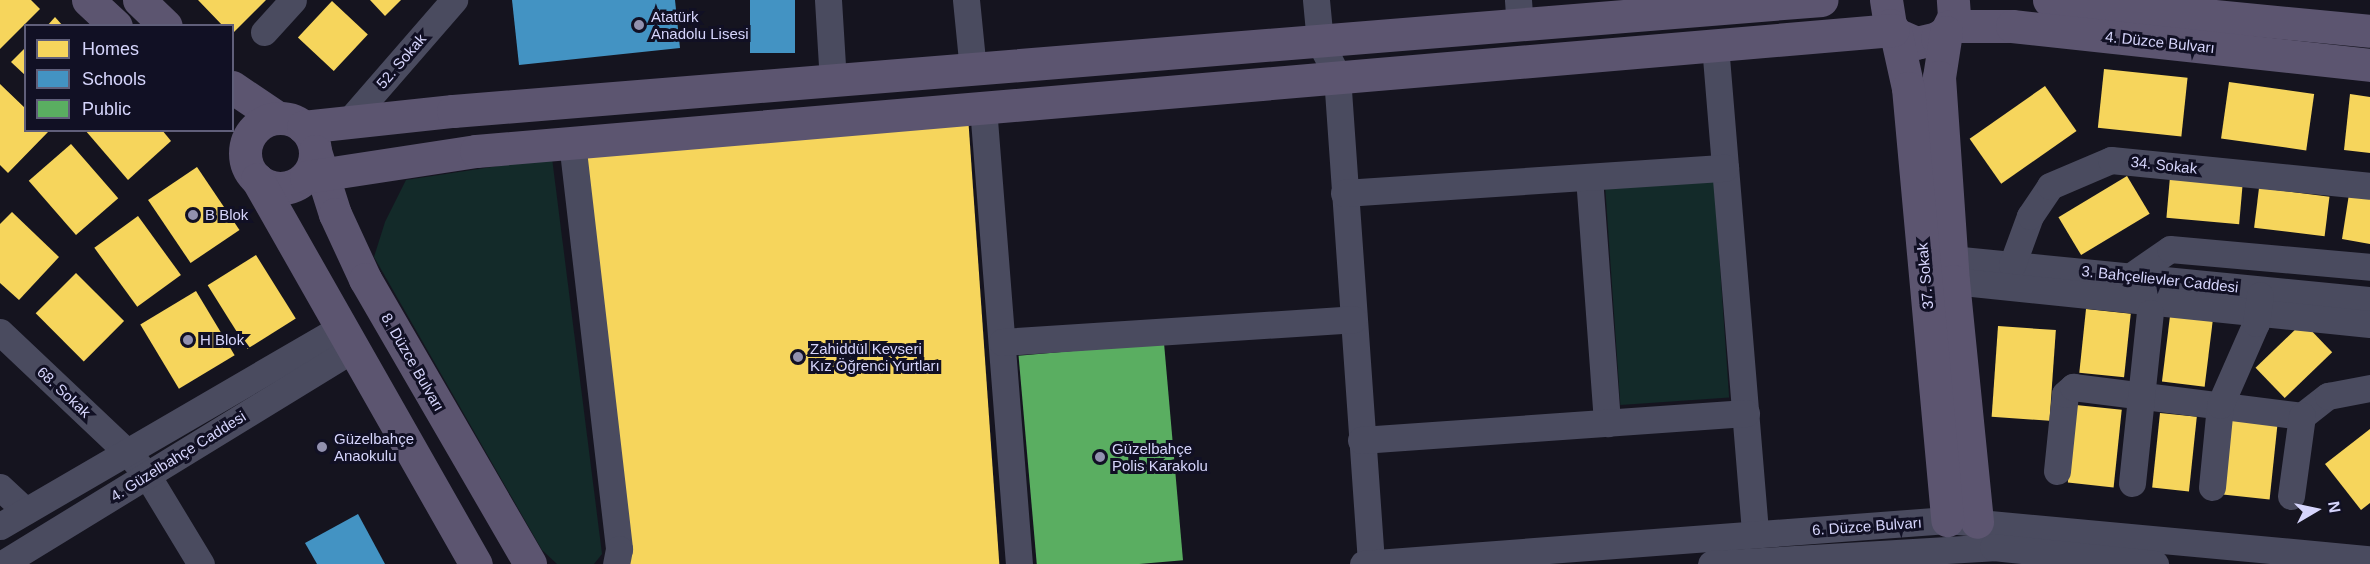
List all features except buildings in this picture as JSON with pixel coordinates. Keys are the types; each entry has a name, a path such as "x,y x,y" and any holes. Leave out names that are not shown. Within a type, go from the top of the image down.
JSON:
{"main road":[{"path":"88,0 114,24"},
{"path":"139,0 164,24"},
{"path":"1822,0 1519,13 1320,42 348,122 305,150 287,187 276,188 251,167 250,134 258,126 305,150 476,151 1715,45 1892,21 1916,43 1937,38 1950,19"},
{"name":"4. Düzce Bulvarı","path":"2049,0 2370,31"},
{"path":"1947,367 1952,270 1929,153 1939,77 1950,19"},
{"name":"4. Düzce Bulvarı","path":"1950,19 2370,64"},
{"name":"37. Sokak","path":"1892,21 1908,88 1929,153 1962,521"},
{"path":"234,89 305,150"},
{"path":"225,132 251,167 476,564"},
{"name":"8. Düzce Bulvarı","path":"305,150 365,279 530,564"}],"street":[{"path":"264,32 293,0"},
{"name":"52. Sokak","path":"348,122 454,0"},
{"path":"828,0 833,81"},
{"path":"966,0 973,70"},
{"path":"1316,0 1320,42 1337,76 1371,564"},
{"path":"1715,45 1755,534"},
{"path":"983,107 1019,564"},
{"path":"572,142 619,549 616,564"},
{"name":"34. Sokak","path":"2012,265 2030,216 2050,186 2111,160 2370,186"},
{"path":"1344,193 1725,168"},
{"path":"1589,177 1607,423"},
{"path":"2131,276 2170,249 2370,267"},
{"name":"3. Bahçelievler Caddesi","path":"1952,270 2012,265 2131,276 2370,324"},
{"name":"3. Bahçelievler Caddesi","path":"1952,270 2259,301 2370,300"},
{"path":"2212,487 2220,405 2259,301"},
{"path":"2132,483 2150,313"},
{"path":"1002,342 1353,319"},
{"name":"68. Sokak","path":"0,332 127,452 147,475 201,564"},
{"name":"4. Güzelbahçe Caddesi","path":"0,526 127,452 348,338"},
{"name":"4. Güzelbahçe Caddesi","path":"2,564 147,475 348,338"},
{"path":"2057,471 2069,389 2078,387 2302,416"},
{"path":"2291,496 2302,416 2328,396 2370,388"},
{"path":"1361,440 1746,413"},
{"path":"0,487 27,511"},
{"name":"6. Düzce Bulvarı","path":"1364,564 1755,534 1962,521 2370,558"},
{"name":"6. Düzce Bulvarı","path":"1712,564 1867,559 1993,547 2155,564"}],"green space":[{"path":"552,158 602,554 594,564 557,564 542,550 374,257 385,222 406,180"},
{"path":"1714,181 1729,397 1620,405 1605,189"}],"place":[{"name":"Atatürk Anadolu Lisesi","path":"639,25"},
{"name":"B Blok","path":"193,215"},
{"name":"H Blok","path":"188,340"},
{"name":"Zahiddül Kevseri Kız Öğrenci Yurtları","path":"798,357"},
{"name":"Güzelbahçe Anaokulu","path":"322,447"},
{"name":"Güzelbahçe Polis Karakolu","path":"1100,457"}]}
